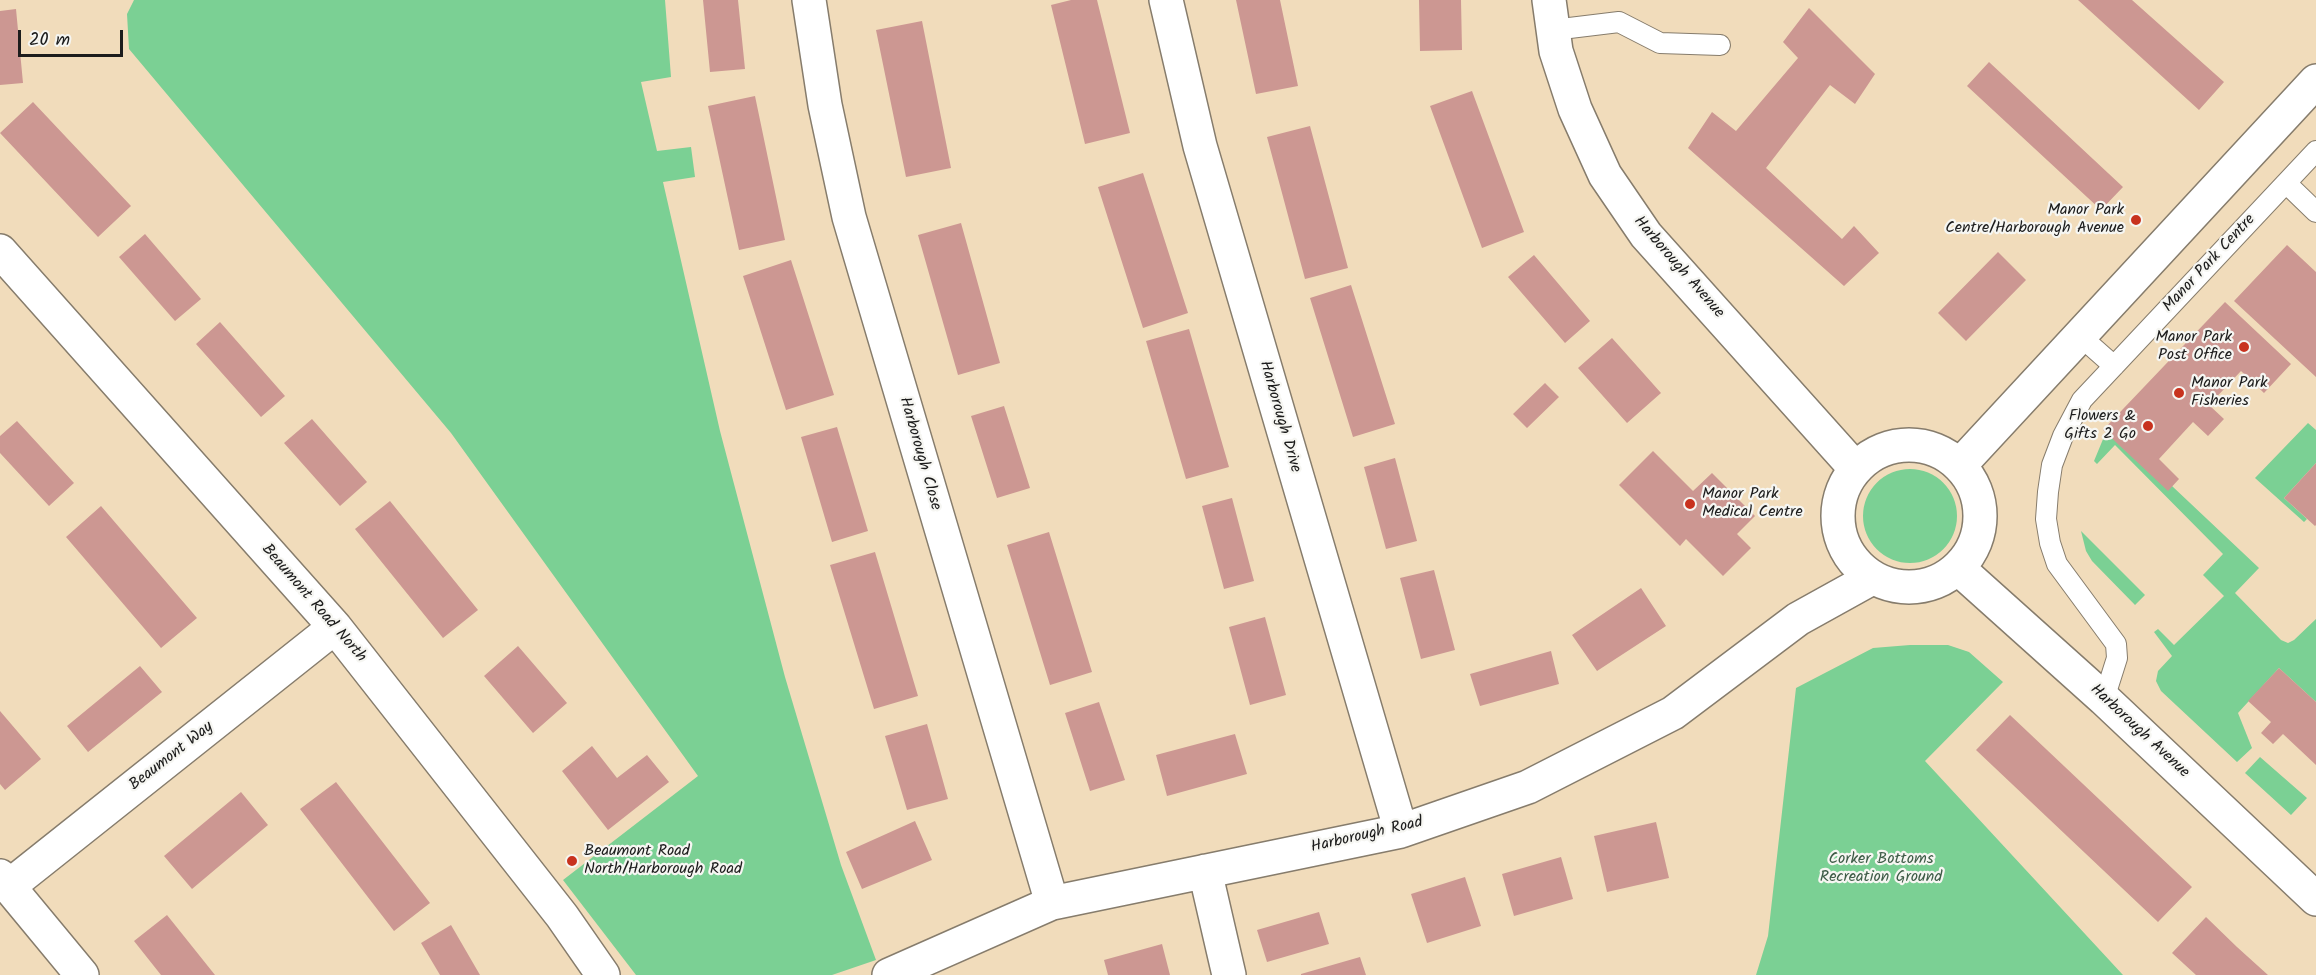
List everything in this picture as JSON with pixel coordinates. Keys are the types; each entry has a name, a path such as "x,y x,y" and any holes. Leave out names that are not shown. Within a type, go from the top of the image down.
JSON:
{"street":[{"name":"Harborough Close","path":"809,0 825,105 849,217 1052,903"},
{"name":"Harborough Drive","path":"1166,0 1200,146 1401,831"},
{"name":"Harborough Avenue","path":"1551,15 1556,51 1575,109 1605,175 1616,192 1646,235 1855,468"},
{"path":"1960,465 2316,81"},
{"name":"Beaumont Road North","path":"0,251 335,627 562,916 603,975"},
{"path":"1914,444 1938,450 1960,465 1974,485 1981,519 1976,543 1959,569 1938,582 1914,589 1888,586 1872,578 1853,562 1841,540 1837,516 1841,491 1855,468 1875,453 1899,445 1914,444"},
{"name":"Harborough Avenue","path":"1959,569 2104,699 2316,899"},
{"name":"Harborough Road","path":"889,975 1052,903 1401,831 1528,787 1673,713 1798,619 1872,578"},
{"name":"Beaumont Way","path":"4,881 335,627"},
{"path":"1205,871 1229,975"},
{"path":"4,881 82,975"}],"lane":[{"path":"1551,15 1619,21 1660,43 1720,45"},
{"name":"Manor Park Centre","path":"2104,699 2117,658 2116,644 2057,564 2050,543 2046,519 2052,465 2063,436 2082,400 2316,151"},
{"path":"2286,183 2316,212"},
{"path":"2079,335 2114,366"}],"green space":[{"path":"134,0 665,0 671,77 641,82 657,151 691,147 695,177 663,182 720,431 785,677 841,865 876,960 832,975 636,975 563,880 698,776 451,433 129,49 127,14"},
{"path":"2308,423 2316,430 2316,463 2284,498 2307,519 2304,522 2255,478"},
{"path":"2106,432 2172,486 2259,568 2235,593 2281,640 2288,643 2294,640 2316,619 2316,702 2279,668 2238,713 2252,748 2237,762 2161,691 2156,681 2158,671 2172,656 2154,632 2158,629 2174,645 2224,596 2203,575 2223,554 2115,445 2097,464 2094,461"},
{"path":"1910,469 1928,473 1943,483 1953,498 1957,516 1953,534 1943,549 1928,559 1910,563 1892,559 1877,549 1867,534 1863,516 1867,498 1877,483 1892,473"},
{"path":"2081,531 2145,595 2135,605 2092,561 2086,551"},
{"name":"Corker Bottoms Recreation Ground","path":"1948,645 1969,652 2003,682 1925,761 2123,975 1756,975 1768,936 1796,688 1873,648"},
{"path":"2260,757 2307,798 2291,815 2245,773"}],"building":[{"path":"703,0 738,0 745,69 710,72"},
{"path":"1071,0 1097,0 1130,133 1085,144 1051,5"},
{"path":"1236,0 1280,0 1298,86 1256,94"},
{"path":"1419,0 1461,0 1462,50 1420,51"},
{"path":"2078,0 2132,0 2224,82 2199,110"},
{"path":"1809,8 1875,74 1855,104 1830,85 1766,168 1842,239 1854,226 1879,253 1844,286 1688,148 1712,112 1736,131 1798,58 1783,42"},
{"path":"16,9 23,83 0,85 0,11"},
{"path":"922,21 951,168 906,177 876,30"},
{"path":"1989,62 2123,187 2101,210 1967,86"},
{"path":"1472,91 1524,232 1482,248 1430,106"},
{"path":"755,96 785,240 739,250 708,106"},
{"path":"33,102 131,206 98,237 0,133"},
{"path":"1310,126 1348,268 1305,279 1267,137"},
{"path":"1143,173 1188,313 1143,328 1098,187"},
{"path":"961,223 1000,363 958,375 918,235"},
{"path":"145,234 201,299 175,321 119,257"},
{"path":"2287,245 2316,272 2316,377 2234,301"},
{"path":"1998,252 2026,280 1966,341 1938,313"},
{"path":"1534,255 1590,321 1565,343 1508,277"},
{"path":"791,260 834,395 786,410 743,276"},
{"path":"1351,285 1395,424 1353,437 1310,298"},
{"path":"2225,302 2291,364 2264,393 2241,371 2209,405 2224,419 2208,436 2193,422 2159,459 2179,479 2168,491 2103,430"},
{"path":"220,322 285,396 261,417 196,344"},
{"path":"1189,329 1229,467 1186,479 1146,341"},
{"path":"1612,338 1661,393 1627,423 1578,368"},
{"path":"1545,383 1559,397 1527,428 1513,414"},
{"path":"1004,406 1030,488 997,498 971,416"},
{"path":"312,419 367,482 340,506 284,443"},
{"path":"17,421 74,483 49,506 0,453 0,436"},
{"path":"837,427 868,531 832,542 801,437"},
{"name":"Manor Park Medical Centre","path":"1653,451 1693,491 1712,473 1755,516 1737,534 1751,548 1723,576 1686,539 1680,546 1619,485"},
{"path":"1395,458 1417,541 1386,549 1364,467"},
{"path":"2316,463 2316,525 2315,526 2284,498"},
{"path":"1232,498 1254,581 1224,589 1202,506"},
{"path":"390,501 478,610 443,638 355,529"},
{"path":"101,506 197,618 161,648 66,537"},
{"path":"1049,532 1092,672 1050,685 1007,545"},
{"path":"875,552 918,696 874,709 830,565"},
{"path":"1434,570 1455,650 1421,659 1400,578"},
{"path":"1641,588 1666,626 1597,671 1572,635"},
{"path":"1265,617 1286,695 1250,705 1229,627"},
{"path":"518,646 567,703 533,733 484,676"},
{"path":"1551,651 1559,684 1480,706 1470,674"},
{"path":"140,666 162,692 88,752 67,726"},
{"path":"2279,668 2316,702 2316,765 2283,734 2273,744 2261,733 2271,722 2248,701"},
{"path":"1099,702 1125,780 1090,791 1065,713"},
{"path":"0,711 41,759 5,790 0,784"},
{"path":"2010,715 2192,887 2158,922 1976,750"},
{"path":"927,724 948,799 907,810 885,736"},
{"path":"1235,734 1247,774 1167,796 1156,755"},
{"path":"592,746 617,778 647,755 669,782 608,830 562,771"},
{"path":"336,782 430,903 394,931 300,809"},
{"path":"241,792 268,825 192,889 164,856"},
{"path":"915,821 932,860 862,889 846,852"},
{"path":"1656,822 1669,878 1607,892 1594,836"},
{"path":"1561,857 1573,899 1514,916 1502,874"},
{"path":"1465,877 1481,926 1427,943 1411,894"},
{"path":"1319,912 1329,944 1267,962 1257,930"},
{"path":"167,915 215,975 161,975 134,941"},
{"path":"2206,917 2268,975 2196,975 2172,953"},
{"path":"451,925 480,975 440,975 421,943"},
{"path":"1162,944 1170,975 1108,975 1104,960"},
{"path":"1360,957 1366,975 1301,975 1301,974"}],"place":[{"name":"Manor Park Centre/Harborough Avenue","path":"2136,220"},
{"name":"Manor Park Post Office","path":"2244,347"},
{"name":"Manor Park Fisheries","path":"2179,393"},
{"name":"Flowers & Gifts 2 Go","path":"2148,426"},
{"name":"Manor Park Medical Centre","path":"1690,504"},
{"name":"Beaumont Road North/Harborough Road","path":"572,861"}]}
